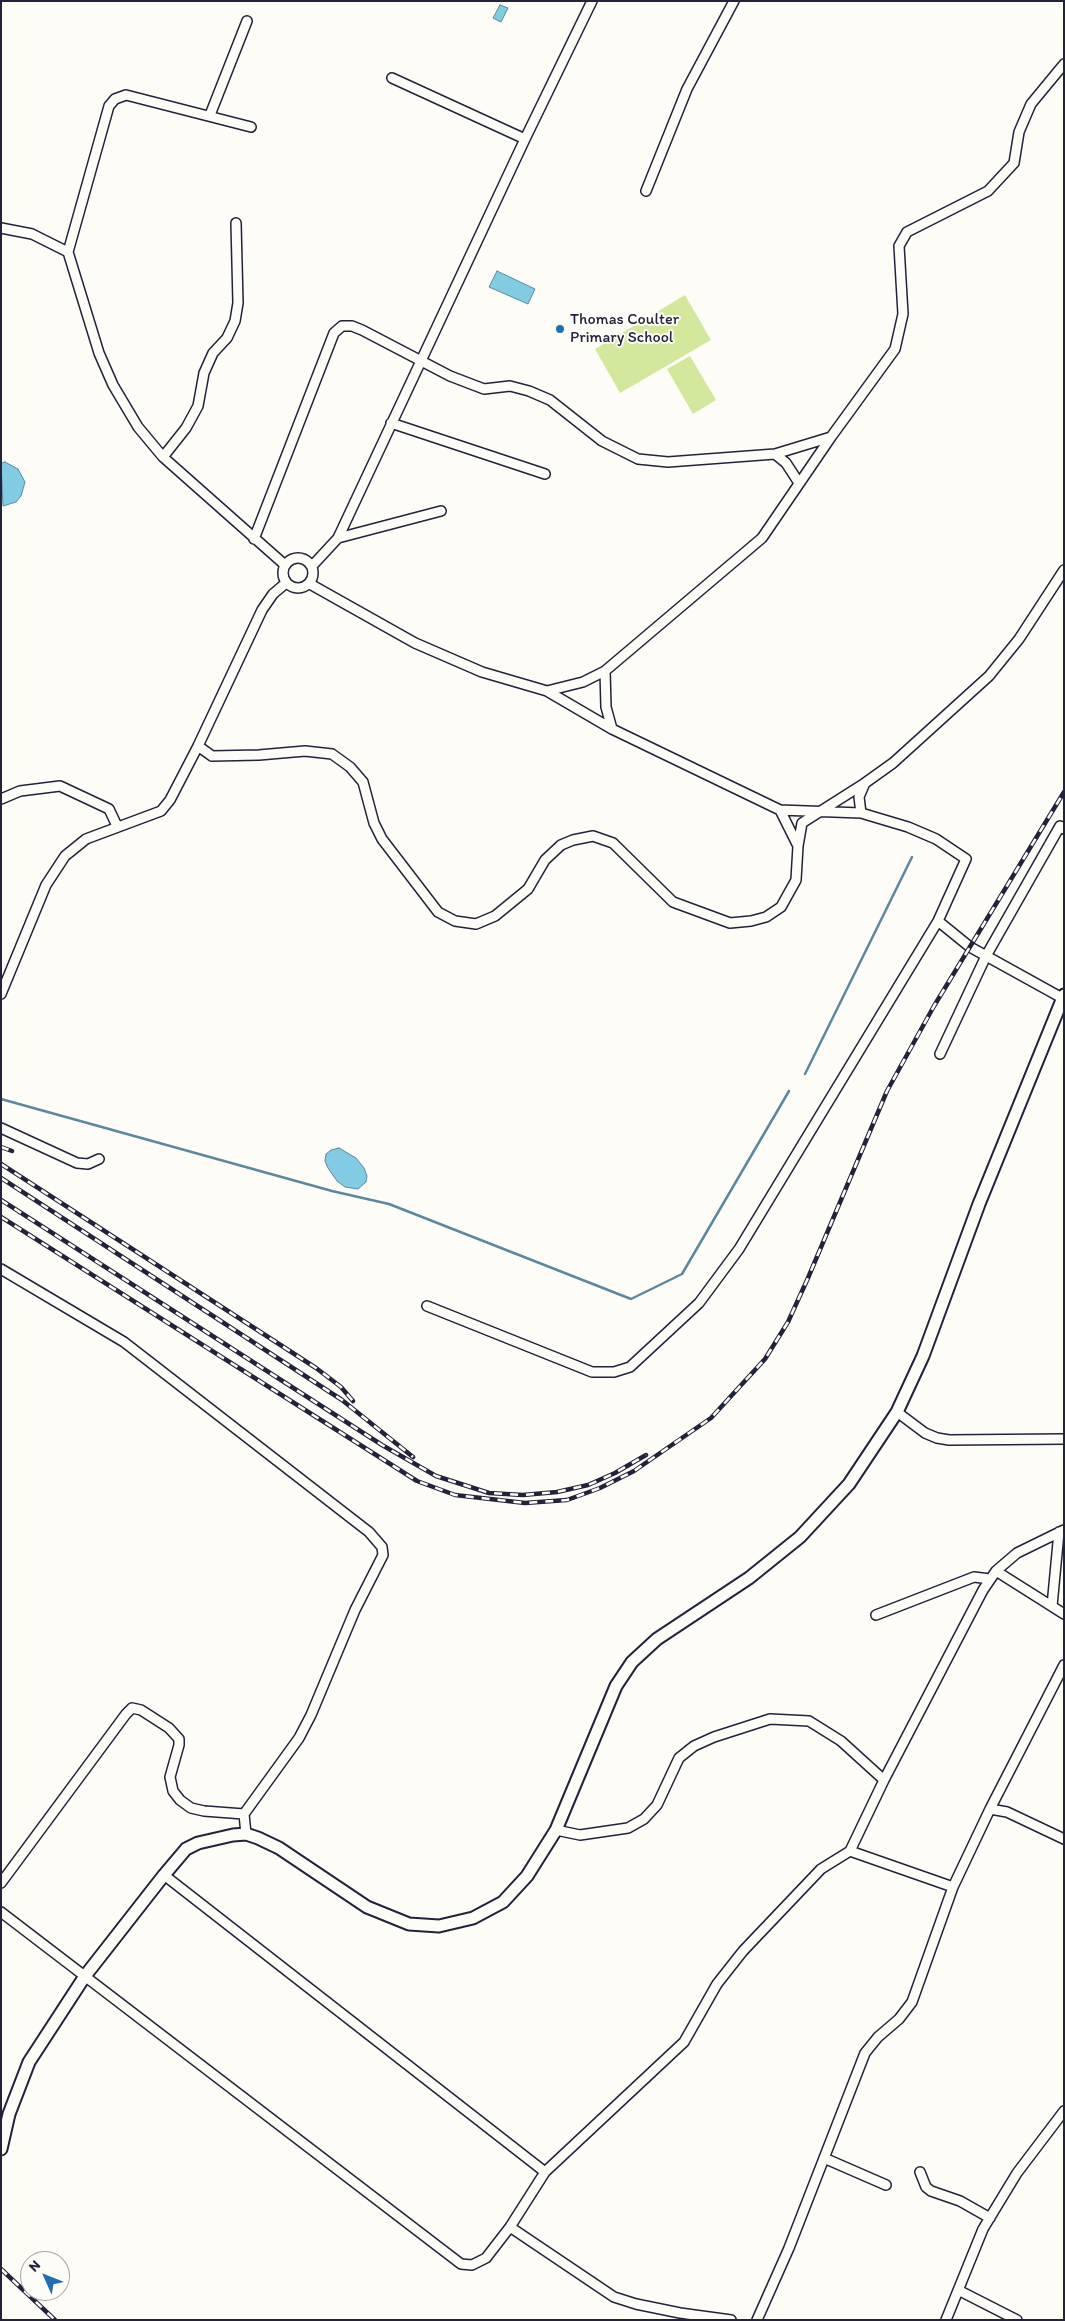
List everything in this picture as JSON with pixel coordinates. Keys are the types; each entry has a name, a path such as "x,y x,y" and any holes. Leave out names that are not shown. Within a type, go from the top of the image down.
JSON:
{"street":[{"path":"312,566 338,538 525,139 592,1"},
{"path":"646,191 687,89 734,1"},
{"path":"210,116 247,21"},
{"path":"547,691 583,682 605,671 762,538 831,437 895,349 903,314 899,246 907,232 988,191 1014,163 1019,132 1031,104 1064,64"},
{"path":"392,78 525,139"},
{"path":"251,127 126,95 115,99 109,106 68,252 99,353 113,385 138,427 163,456 285,565"},
{"path":"163,456 186,428 198,406 204,373 213,353 227,338 235,321 238,303 236,223"},
{"path":"1,228 32,234 68,252"},
{"path":"254,539 334,333 342,326 352,326 450,376 484,389 510,386 529,391 550,400 602,441 638,459 668,462 775,454 831,437"},
{"path":"391,423 545,474"},
{"path":"775,454 786,463 799,483"},
{"path":"338,538 441,511"},
{"path":"294,559 304,559 312,566 314,575 310,584 298,589 286,583 283,574 285,565 294,559"},
{"path":"198,746 212,756 259,756 305,751 332,754 350,767 363,782 374,823 382,839 438,912 455,922 476,924 495,916 528,888 545,860 561,845 573,840 593,836 613,843 673,902 730,922 751,921 766,917 781,907 790,894 796,880 798,846 802,823 893,763 990,676 1020,639 1064,570"},
{"path":"1,994 46,885 65,856 86,839 162,811 170,800 198,746 262,610 273,594 286,583"},
{"path":"310,584 415,643 482,672 547,691 612,728 780,810 861,813 915,830 936,839 966,859 938,920 739,1249 699,1303 630,1367 614,1372 592,1372 427,1306"},
{"path":"605,671 606,707 612,728"},
{"path":"861,813 859,797 865,783"},
{"path":"1,799 20,791 60,786 109,809 117,826"},
{"path":"780,810 798,846"},
{"path":"940,1054 986,956 1060,826 1064,829"},
{"path":"1,2148 9,2114 29,2062 85,1976 186,1849 198,1843 246,1834 279,1848 367,1907 409,1924 440,1926 473,1918 503,1902 527,1876 556,1830 616,1686 632,1662 657,1639 749,1578 800,1537 849,1484 897,1412 923,1356 979,1204 1063,997 970,947 938,920"},
{"path":"1,1128 77,1163 88,1164 99,1159"},
{"path":"1,1269 124,1342 368,1532 382,1547 383,1555 355,1610 311,1715 298,1738 244,1814 246,1834"},
{"path":"897,1412 925,1433 949,1440 1064,1439"},
{"path":"1,1912 462,2264 472,2265 486,2258 510,2227 544,2172 684,2042 717,1984 743,1951 822,1869 850,1851 884,1780 990,1579 996,1571 1017,1554 1061,1531"},
{"path":"1052,1606 1061,1531"},
{"path":"996,1571 1064,1614"},
{"path":"876,1615 974,1577 990,1579"},
{"path":"757,2320 789,2248 865,2053 878,2037 899,2019 912,2002 953,1887 990,1809 1064,1665"},
{"path":"1,1883 120,1721 132,1708 141,1710 169,1728 179,1738 179,1745 170,1777 173,1791 180,1800 191,1808 204,1811 244,1814"},
{"path":"556,1830 580,1835 628,1828 636,1824 658,1805 680,1758 694,1746 714,1737 770,1719 809,1722 846,1746 884,1780"},
{"path":"990,1809 1006,1812 1064,1839"},
{"path":"850,1851 953,1887"},
{"path":"164,1875 544,2172"},
{"path":"946,2320 990,2218 1017,2173 1064,2111"},
{"path":"824,2158 886,2185"},
{"path":"920,2172 926,2187 931,2191 960,2201 990,2218"},
{"path":"510,2227 614,2297 636,2304 671,2311 730,2320"},
{"path":"960,2291 1017,2320"}],"green space":[{"path":"685,295 711,340 620,393 595,349"},
{"path":"690,356 716,400 693,414 667,369"}],"water":[{"path":"500,5 508,8 501,22 493,18"},
{"path":"497,271 535,289 528,304 489,287"},
{"path":"5,462 18,469 25,482 21,496 16,502 3,506 1,463"},
{"path":"339,1148 356,1158 364,1168 367,1176 366,1182 358,1189 345,1187 337,1181 328,1168 325,1161 326,1154 331,1150"}],"waterway":[{"path":"805,1074 912,857"},
{"path":"1,1099 332,1191 389,1204 631,1299 682,1274 789,1091"}],"railway":[{"path":"1,1217 417,1481 455,1495 525,1503 567,1500 600,1488 634,1471 711,1418 765,1359 788,1322 887,1091 934,1006 1064,792"},
{"path":"1,1147 12,1151"},
{"path":"1,1164 316,1368 341,1387 353,1401"},
{"path":"1,1178 342,1400 413,1457"},
{"path":"1,1200 382,1445 436,1476 489,1493 523,1495 557,1492 588,1485 615,1473 646,1455"},
{"path":"1,2269 55,2320"}],"place":[{"name":"Thomas Coulter Primary School","path":"560,329"}]}
